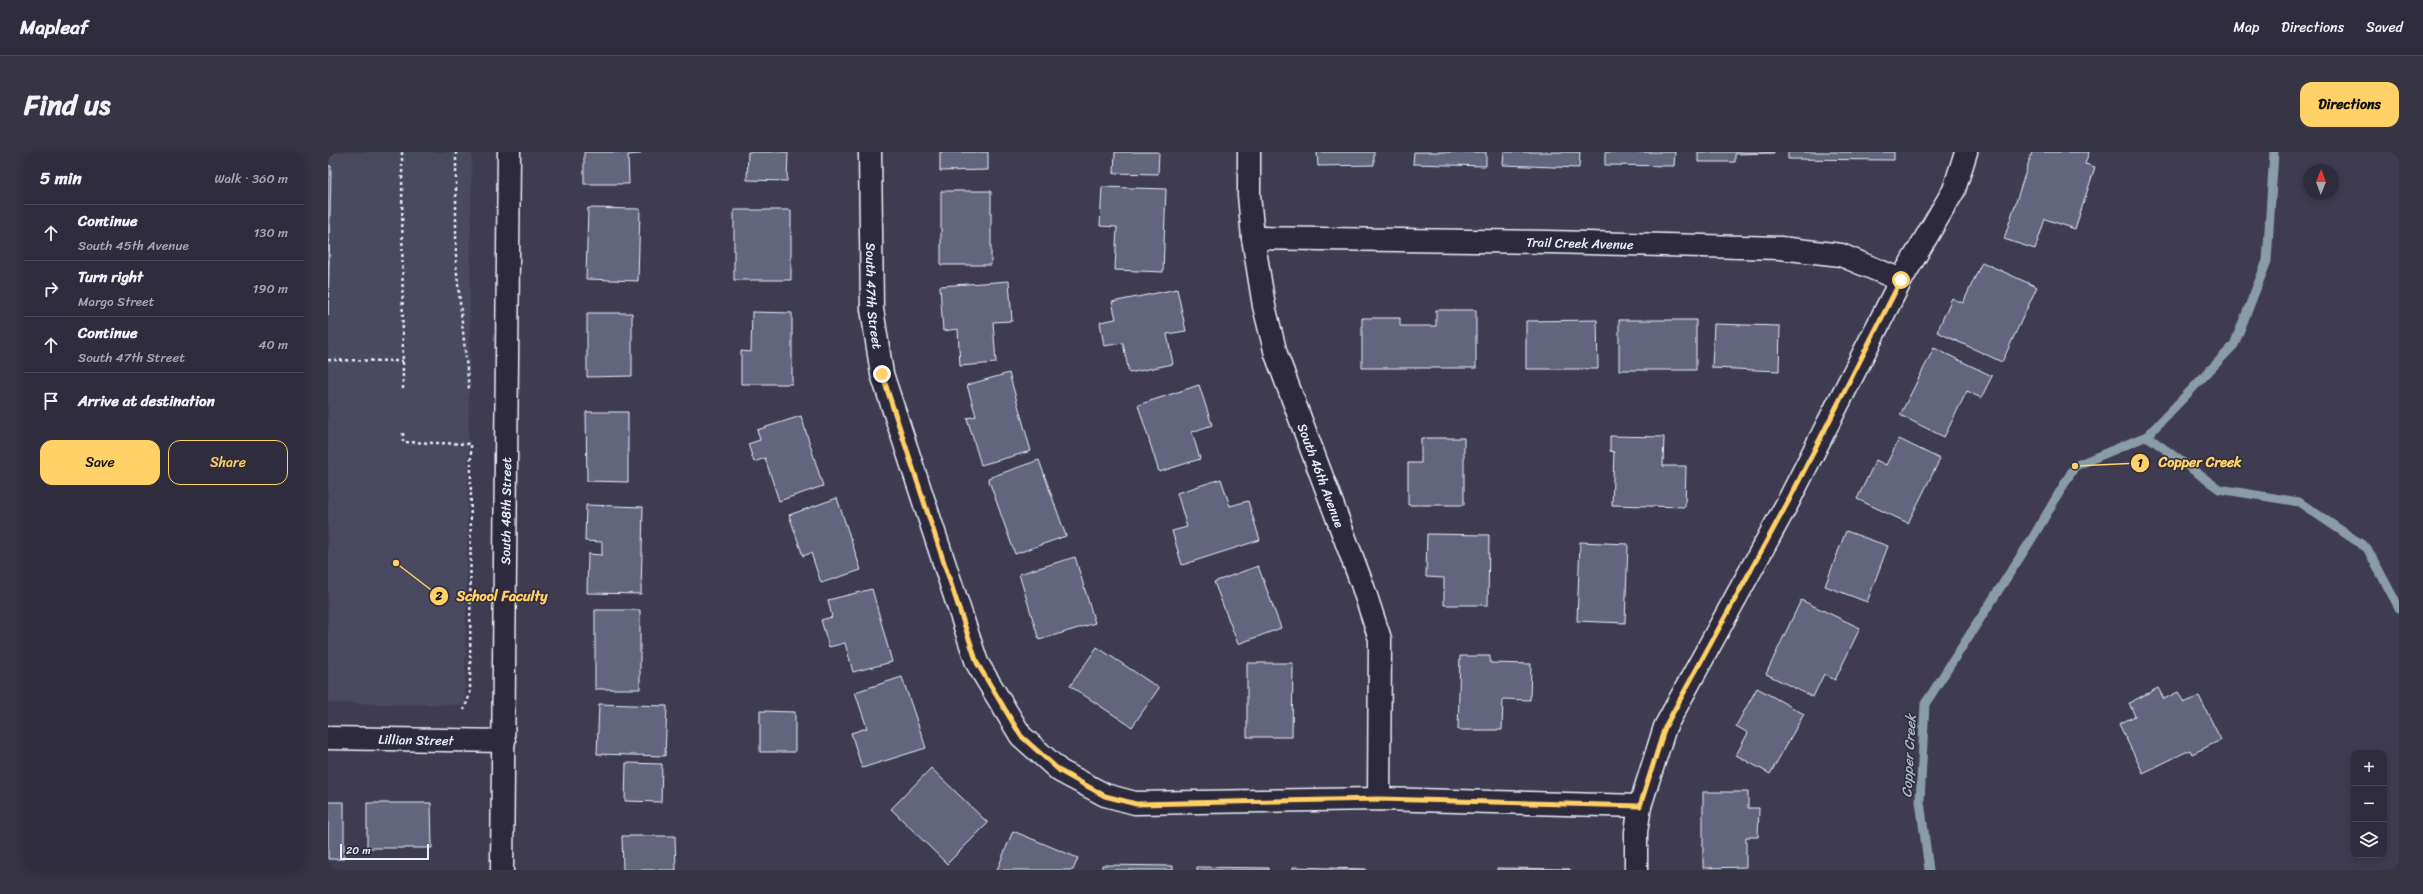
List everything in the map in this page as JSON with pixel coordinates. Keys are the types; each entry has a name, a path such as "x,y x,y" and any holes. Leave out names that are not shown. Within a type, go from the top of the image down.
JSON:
{"street":[{"name":"South 48th Street","path":"502,870 509,152"},
{"name":"South 47th Street","path":"870,152 872,309 882,374 977,663 1021,736 1060,771 1105,796 1136,804 1379,799 1640,806"},
{"name":"South 46th Avenue","path":"1249,152 1249,195 1253,238 1264,306 1276,354 1362,584 1380,639 1379,799"},
{"path":"1636,870 1636,832 1640,806 1665,727 1788,502 1901,280 1954,190 1966,152"},
{"name":"Trail Creek Avenue","path":"1253,238 1549,242 1780,248 1841,255 1901,280"},
{"name":"Lillian Street","path":"328,738 504,741"}],"path":[{"path":"402,152 403,391"},
{"path":"456,152 456,264 469,389"},
{"path":"328,360 403,361"},
{"path":"403,433 403,442 471,444 470,694 464,710"}],"shaded area":[{"path":"328,152 472,152 465,705 328,703"}],"building":[{"path":"584,152 640,152 640,154 628,155 629,184 584,184"},
{"path":"748,152 788,152 787,181 747,180"},
{"path":"940,152 988,152 988,170 940,171"},
{"path":"1115,152 1159,152 1158,174 1114,173"},
{"path":"1317,152 1374,152 1374,165 1318,166"},
{"path":"1414,152 1486,152 1486,166 1413,164"},
{"path":"1504,152 1580,152 1579,168 1503,165"},
{"path":"1605,152 1675,152 1674,166 1605,165"},
{"path":"1698,152 1774,153 1735,154 1735,162 1698,162"},
{"path":"1788,152 1894,152 1894,160 1788,159"},
{"path":"2032,152 2089,152 2085,164 2095,167 2075,229 2045,219 2035,249 2004,239"},
{"path":"328,166 331,166 328,316"},
{"path":"1102,187 1166,189 1163,272 1115,270 1117,227 1100,226"},
{"path":"941,191 991,191 991,265 941,265"},
{"path":"588,208 640,209 638,281 586,279"},
{"path":"734,210 791,210 791,280 734,280"},
{"path":"1982,262 2037,287 2002,362 1937,332 1952,298 1963,303"},
{"path":"1009,281 1012,321 993,322 996,363 960,366 958,329 943,331 940,286"},
{"path":"1177,289 1186,331 1167,334 1173,364 1129,373 1123,343 1104,346 1100,322 1116,319 1112,302"},
{"path":"1436,310 1476,310 1476,368 1362,368 1362,318 1400,318 1400,326 1436,326"},
{"path":"752,312 792,313 792,384 741,384 741,351 751,352"},
{"path":"587,313 632,313 632,376 587,377"},
{"path":"1597,320 1598,369 1526,369 1526,321"},
{"path":"1619,320 1696,320 1696,370 1619,370"},
{"path":"1714,324 1780,326 1779,371 1712,368"},
{"path":"1934,348 1992,376 1981,398 1967,391 1944,437 1900,415"},
{"path":"1009,373 1031,451 981,465 967,418 976,416 967,385"},
{"path":"1199,385 1212,425 1192,432 1200,459 1159,472 1138,405"},
{"path":"586,412 628,412 628,482 587,481"},
{"path":"801,416 823,486 779,501 765,458 754,462 748,444 760,440 757,430"},
{"path":"1610,436 1664,437 1663,466 1686,466 1685,507 1612,505 1614,452 1610,451"},
{"path":"1421,438 1464,438 1464,505 1408,505 1408,463 1421,463"},
{"path":"1899,439 1940,459 1908,523 1857,499 1876,460 1886,465"},
{"path":"1039,460 1066,536 1015,554 988,478"},
{"path":"1221,479 1230,506 1248,501 1260,540 1182,565 1172,531 1187,527 1177,493"},
{"path":"837,498 861,570 821,583 811,553 803,556 789,515"},
{"path":"586,505 643,507 641,594 587,593 588,554 602,555 602,542 585,541"},
{"path":"1846,531 1888,546 1867,602 1825,586"},
{"path":"1427,534 1489,535 1488,605 1444,605 1444,578 1426,577"},
{"path":"1580,542 1628,544 1625,623 1577,621"},
{"path":"1075,557 1095,623 1039,640 1019,574"},
{"path":"1258,566 1281,628 1238,644 1214,582"},
{"path":"872,589 892,662 853,672 845,643 829,647 821,620 832,617 828,600"},
{"path":"1801,600 1860,628 1835,680 1824,674 1813,697 1766,674"},
{"path":"595,610 640,610 640,689 595,689"},
{"path":"1097,647 1159,688 1132,727 1070,686"},
{"path":"1460,656 1490,656 1490,663 1531,664 1530,700 1503,699 1502,730 1458,730"},
{"path":"1247,663 1293,663 1292,737 1247,737"},
{"path":"902,677 926,748 862,768 851,733 867,728 855,692"},
{"path":"1757,688 1804,714 1770,774 1736,755 1748,733 1736,726"},
{"path":"2158,688 2164,699 2178,692 2184,703 2199,696 2221,740 2192,754 2190,750 2143,773 2119,724 2135,716 2129,703"},
{"path":"599,704 667,706 665,756 597,754"},
{"path":"760,711 795,712 795,752 760,752"},
{"path":"626,763 662,764 661,802 625,801"},
{"path":"931,768 988,823 947,864 891,809"},
{"path":"1703,792 1748,792 1748,808 1759,808 1758,837 1746,837 1746,867 1703,868"},
{"path":"328,802 344,802 344,859 328,859"},
{"path":"367,803 431,803 432,848 367,848"},
{"path":"1013,831 1078,858 1073,870 997,870"},
{"path":"622,836 675,836 676,870 623,870"},
{"path":"1102,865 1173,866 1173,870 1102,870"},
{"path":"1197,867 1269,868 1269,870 1197,870"},
{"path":"1293,867 1366,869 1366,870 1293,870"},
{"path":"1497,868 1570,869 1570,870 1497,870"}],"waterway":[{"name":"Copper Creek","path":"1929,870 1920,801 1925,704 2033,537 2075,466 2147,436 2234,345 2267,261 2274,152"},
{"path":"2147,436 2219,489 2299,502 2367,548 2399,608"}],"place":[{"name":"Copper Creek","path":"2075,466"},
{"name":"School Faculty","path":"396,563"}],"route":[{"path":"882,374 977,663 1021,736 1060,771 1105,796 1136,804 1379,799 1640,806 1665,727 1788,502 1901,280"}]}
